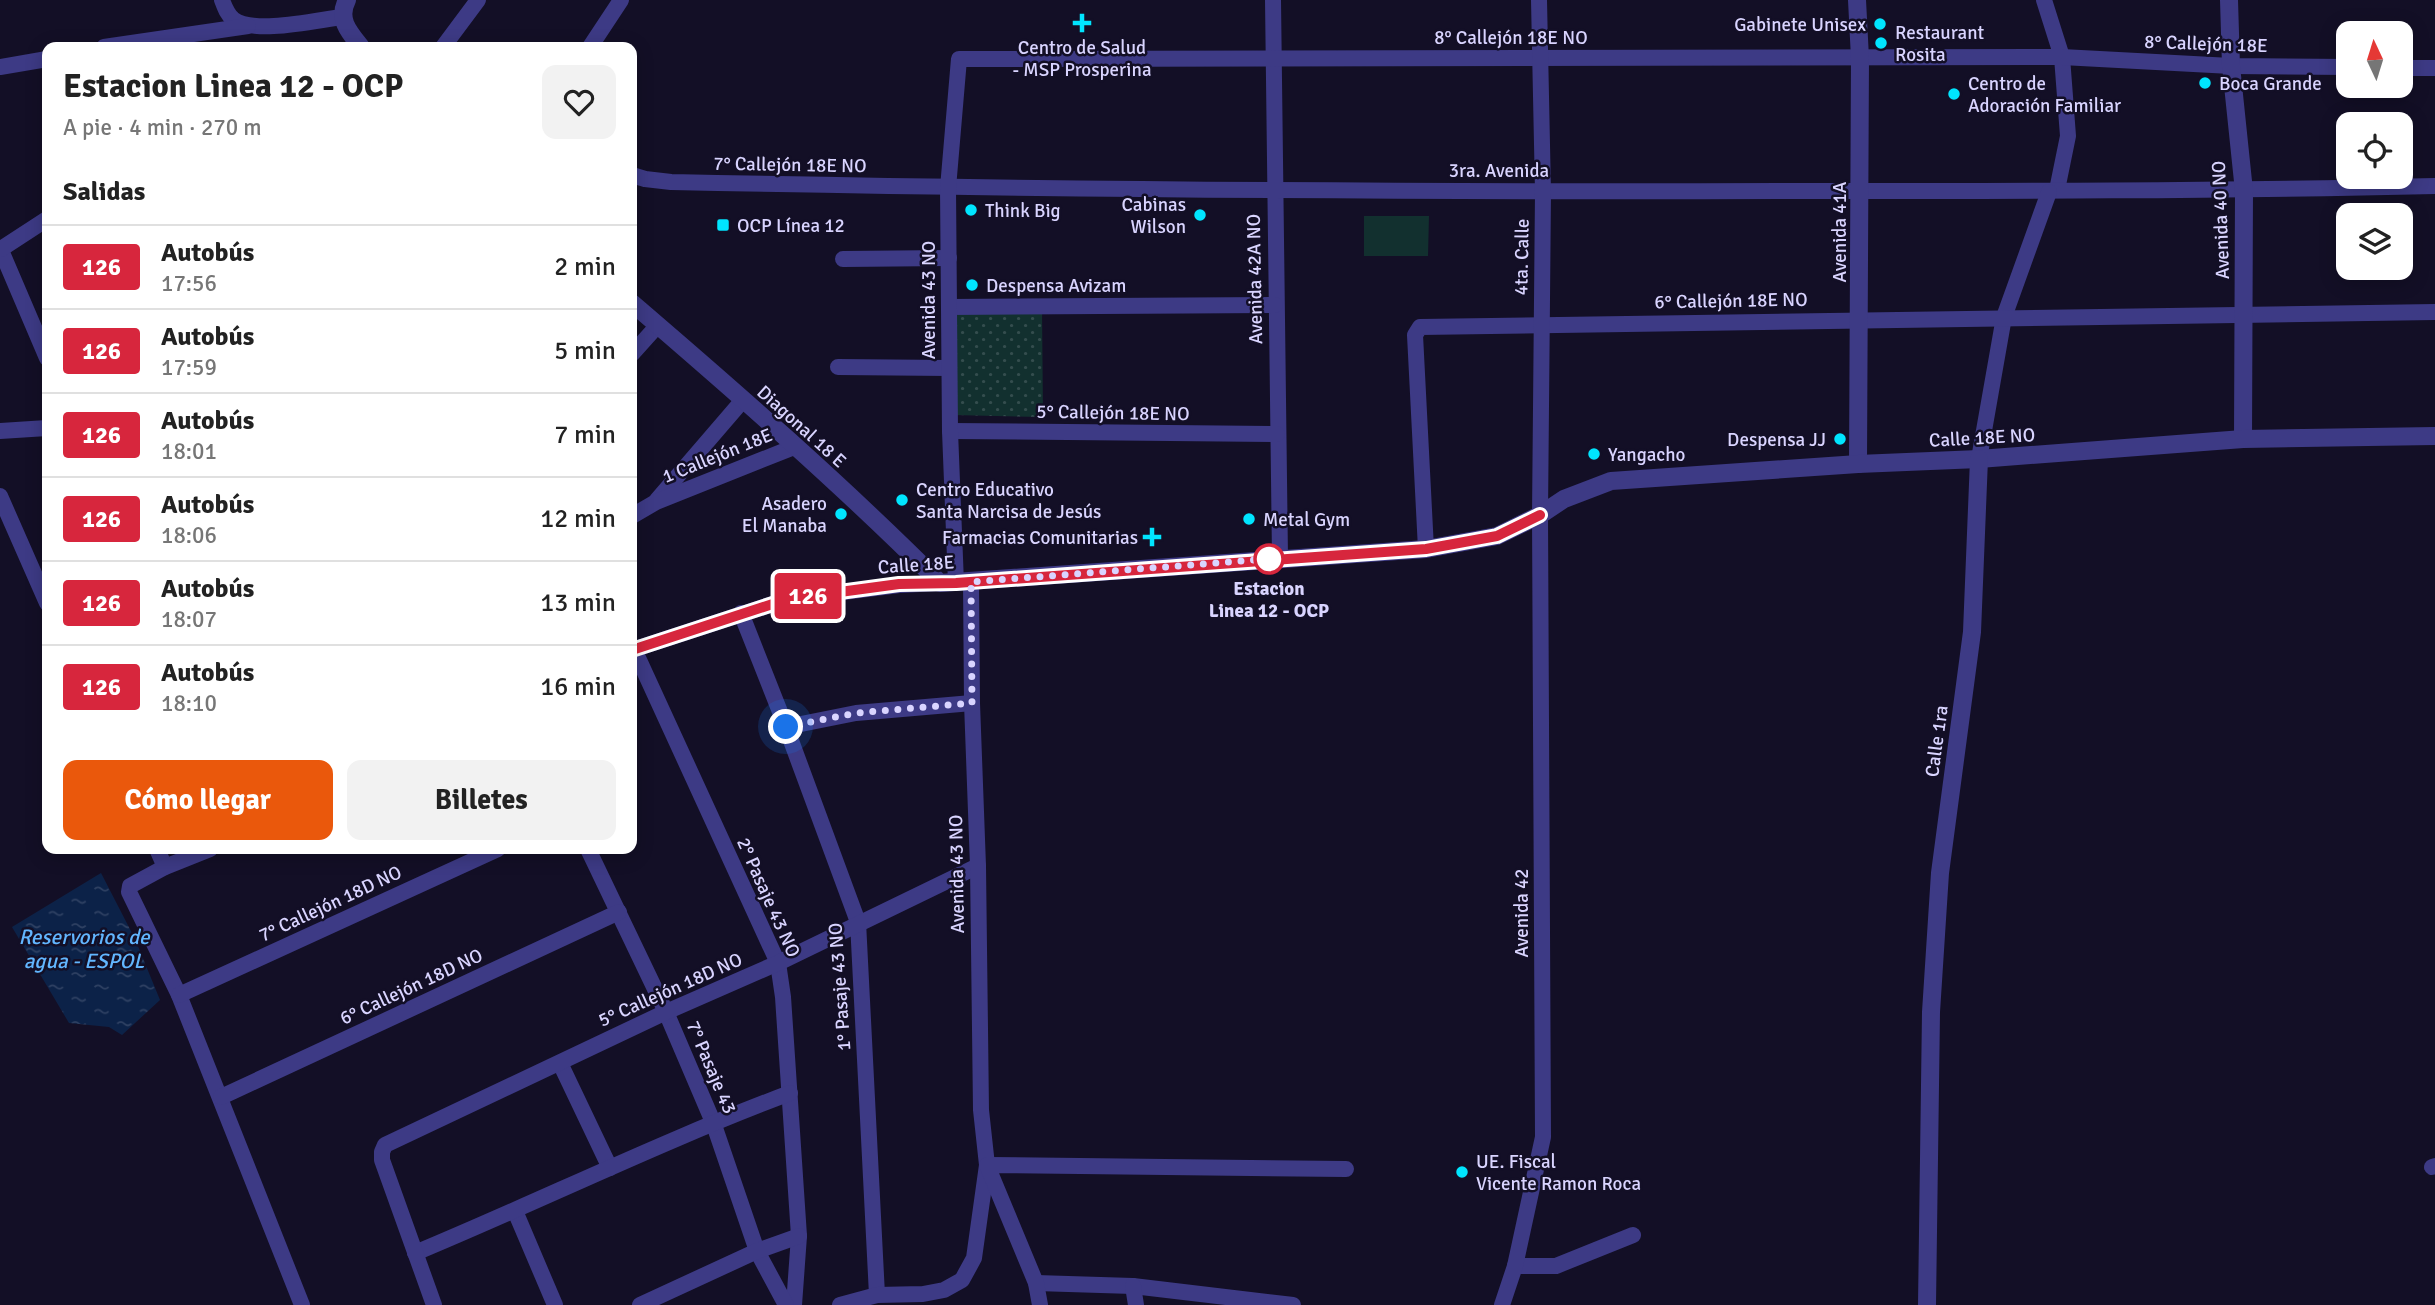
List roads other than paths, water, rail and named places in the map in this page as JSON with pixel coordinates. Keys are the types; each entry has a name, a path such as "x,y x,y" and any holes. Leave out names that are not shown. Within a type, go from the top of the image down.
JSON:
{"street":[{"path":"222,0 226,11 235,20 248,26"},
{"path":"447,42 478,0"},
{"path":"593,42 621,0"},
{"name":"Avenida 42A NO","path":"1273,0 1280,558"},
{"name":"4ta. Calle","path":"1539,0 1543,192 1540,515"},
{"name":"Avenida 41A","path":"1857,0 1860,58 1858,464"},
{"name":"Calle 1ra","path":"1927,1305 1932,985 1940,873 1972,632 1979,459 2004,317 2053,188 2068,136 2062,57 2044,0"},
{"name":"Avenida 40 NO","path":"2229,0 2231,66 2244,191 2243,439"},
{"path":"138,42 264,26 345,7 346,27 357,42"},
{"name":"8° Callejón 18E NO","path":"959,59 2062,57"},
{"name":"8° Callejón 18E","path":"2062,57 2231,66 2336,67"},
{"name":"Avenida 43 NO","path":"840,1305 877,1295 923,1299 962,1280 974,1258 987,1165 981,1110 978,866 972,703 956,582 950,431 948,188 959,59"},
{"path":"0,66 42,60"},
{"path":"2413,68 2435,68"},
{"name":"7° Callejón 18E NO","path":"637,177 671,182 948,188"},
{"path":"2053,188 2244,191 2435,186"},
{"name":"3ra. Avenida","path":"948,188 1543,192 2053,188"},
{"path":"40,324 0,249 42,222"},
{"path":"843,259 949,258"},
{"path":"949,307 1275,305"},
{"name":"Diagonal 18 E","path":"637,307 904,547 956,582"},
{"name":"6° Callejón 18E NO","path":"1426,549 1415,335 1420,327 2435,312"},
{"path":"637,348 658,325"},
{"path":"838,367 949,368"},
{"name":"1 Callejón 18E","path":"656,502 743,400"},
{"path":"0,431 42,428"},
{"name":"5° Callejón 18E NO","path":"950,431 1277,435"},
{"name":"Calle 18E NO","path":"1540,515 1564,499 1611,481 1858,464 1979,459 2243,439 2435,436"},
{"name":"1 Callejón 18E","path":"637,513 656,502 794,447"},
{"path":"0,496 42,579"},
{"name":"Calle 18E","path":"637,648 788,599 899,584 1426,549 1497,536 1540,515"},
{"name":"Avenida 42","path":"1502,1305 1515,1266 1543,1137 1540,515"},
{"name":"1° Pasaje 43 NO","path":"741,613 858,922 877,1295"},
{"name":"2° Pasaje 43 NO","path":"638,673 778,963 783,997 799,1236 794,1305"},
{"path":"786,727 856,713 972,703"},
{"path":"159,854 165,867"},
{"path":"198,854 165,867 130,886 129,891 179,995 302,1305"},
{"name":"7° Callejón 18D NO","path":"179,995 487,854"},
{"name":"7° Pasaje 43","path":"590,854 666,1012 712,1122 757,1251 786,1305"},
{"name":"5° Callejón 18D NO","path":"415,1253 382,1160 385,1145 666,1012 778,963 978,866"},
{"name":"6° Callejón 18D NO","path":"221,1097 619,912"},
{"path":"560,1063 610,1168"},
{"path":"434,1305 415,1253 516,1211 712,1122 790,1093"},
{"path":"987,1165 1346,1169"},
{"name":"Avenida 43 NO","path":"987,1165 1036,1283 1040,1305"},
{"path":"516,1211 555,1305"},
{"path":"1515,1266 1556,1266 1633,1235"},
{"path":"640,1305 666,1300 757,1251 799,1236"},
{"path":"1036,1283 1133,1286 1293,1305"},
{"path":"1133,1286 1136,1305"}],"water":[{"name":"Reservorios de agua - ESPOL","path":"101,873 135,939 160,1000 122,1035 109,1027 69,1023 12,927"}],"place":[{"name":"Centro de Salud - MSP Prosperina","path":"1082,23"},
{"name":"Gabinete Unisex","path":"1880,24"},
{"name":"Restaurant Rosita","path":"1881,43"},
{"name":"Boca Grande","path":"2205,83"},
{"name":"Centro de Adoración Familiar","path":"1954,94"},
{"name":"Think Big","path":"971,210"},
{"name":"Cabinas Wilson","path":"1200,215"},
{"name":"OCP Línea 12","path":"723,225"},
{"name":"Despensa Avizam","path":"972,285"},
{"name":"Despensa JJ","path":"1840,439"},
{"name":"Yangacho","path":"1594,454"},
{"name":"Centro Educativo Santa Narcisa de Jesús","path":"902,500"},
{"name":"Asadero El Manaba","path":"841,514"},
{"name":"Metal Gym","path":"1249,519"},
{"name":"Farmacias Comunitarias","path":"1152,537"},
{"name":"Estacion Linea 12 - OCP","path":"1269,559"},
{"name":"UE. Fiscal Vicente Ramon Roca","path":"1462,1172"}]}
